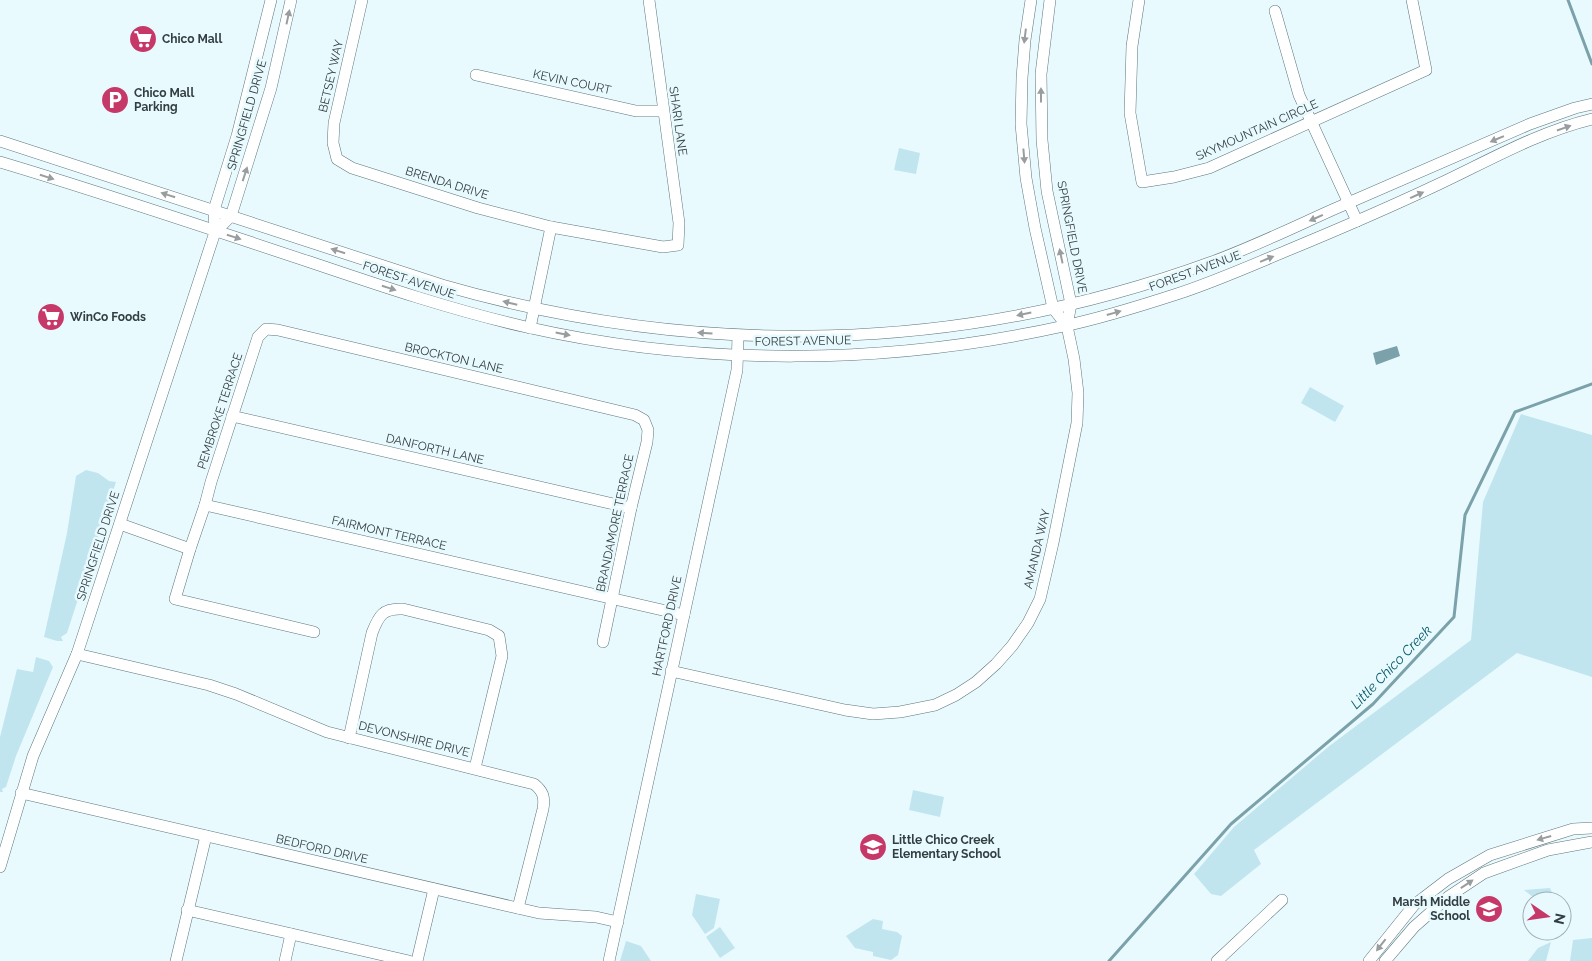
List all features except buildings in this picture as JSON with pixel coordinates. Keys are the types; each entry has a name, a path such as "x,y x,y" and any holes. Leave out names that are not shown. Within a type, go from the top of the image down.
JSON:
{"street":[{"name":"SPRINGFIELD DRIVE","path":"0,867 33,756 77,654 215,232 214,210 240,127 271,0"},
{"name":"SPRINGFIELD DRIVE","path":"215,232 231,216 271,88 291,0"},
{"name":"BETSEY WAY","path":"336,159 333,143 334,123 362,0"},
{"name":"SHARI LANE","path":"649,0 678,223 678,245"},
{"path":"1030,0 1024,48 1022,124 1026,178 1053,308 1067,326"},
{"name":"SPRINGFIELD DRIVE","path":"1050,0 1041,74 1042,140 1047,191 1071,304 1067,326"},
{"name":"SKYMOUNTAIN CIRCLE","path":"1139,0 1132,46 1130,113 1142,182 1174,178 1209,168 1426,70 1412,0"},
{"path":"1274,11 1300,95 1357,221"},
{"name":"KEVIN COURT","path":"476,75 636,110 663,110"},
{"name":"FOREST AVENUE","path":"0,141 442,284 534,309 638,327 738,335 840,336 895,333 968,324 1053,308 1133,288 1213,262 1530,124 1592,104"},
{"name":"FOREST AVENUE","path":"0,162 433,302 530,328 633,346 737,355 805,356 897,352 964,344 1067,326 1182,292 1357,221 1545,134 1587,120"},
{"name":"BRENDA DRIVE","path":"336,159 352,168 478,208 551,227 663,247 678,245"},
{"path":"530,328 551,227"},
{"name":"AMANDA WAY","path":"672,671 845,710 873,714 900,712 935,705 976,682 996,664 1024,628 1040,599 1077,423 1078,393 1074,359 1067,326"},
{"name":"BROCKTON LANE","path":"266,330 278,330 635,415"},
{"name":"PEMBROKE TERRACE","path":"205,505 258,337 266,330"},
{"name":"HARTFORD DRIVE","path":"609,961 737,370 738,335"},
{"name":"BRANDAMORE TERRACE","path":"603,642 647,442 648,430 644,420 635,415"},
{"name":"DANFORTH LANE","path":"232,416 631,508"},
{"path":"205,505 175,599 314,632"},
{"name":"FAIRMONT TERRACE","path":"205,505 684,615"},
{"path":"120,524 190,549"},
{"name":"DEVONSHIRE DRIVE","path":"77,654 209,685 236,694 327,732 349,738 475,768 502,656 499,636 489,630 403,610 391,609 382,613 376,621 372,633 349,738"},
{"path":"475,768 534,784 541,790 544,799 518,908"},
{"name":"BEDFORD DRIVE","path":"21,793 539,913 596,917 618,922"},
{"path":"1369,961 1414,905 1448,879 1490,855 1573,829 1592,828"},
{"path":"176,961 206,836"},
{"path":"1385,961 1414,927 1448,897 1484,873 1548,850 1592,842"},
{"path":"417,961 434,889"},
{"path":"1217,961 1282,900"},
{"path":"188,910 409,961"},
{"path":"285,961 291,934"}],"shaded area":[{"path":"899,148 920,153 916,174 894,170"},
{"path":"1397,346 1400,356 1376,365 1373,353"},
{"path":"1310,387 1344,406 1335,422 1301,403"},
{"path":"1521,414 1592,435 1592,677 1517,653 1254,850 1261,864 1221,896 1211,894 1194,874 1234,827 1328,747 1471,640 1483,502"},
{"path":"86,470 98,473 109,481 116,482 67,633 61,637 63,641 57,641 44,637 67,533 76,476"},
{"path":"36,657 49,661 53,667 16,756 6,787 2,789 3,792 0,792 0,737 17,669 33,672"},
{"path":"913,790 944,797 940,817 909,810"},
{"path":"1550,888 1551,891 1525,891 1524,890"},
{"path":"696,894 720,899 714,928 705,934 692,915"},
{"path":"873,919 883,921 882,929 897,932 902,936 898,955 891,960 873,956 873,952 855,948 846,936"},
{"path":"720,927 735,948 720,958 706,937"},
{"path":"1592,938 1592,961 1570,961 1573,940"},
{"path":"626,941 641,946 651,961 620,961"},
{"path":"1551,942 1546,961 1528,961 1538,948"}],"waterway":[{"name":"Little Chico Creek","path":"1568,0 1592,64"},
{"name":"Little Chico Creek","path":"1109,961 1231,824 1373,704 1454,617 1465,515 1515,412 1592,384"}],"place":[{"name":"Chico Mall","path":"143,39"},
{"name":"Chico Mall Parking","path":"115,100"},
{"name":"WinCo Foods","path":"51,317"},
{"name":"Little Chico Creek Elementary School","path":"873,847"},
{"name":"Marsh Middle School","path":"1489,909"}]}
